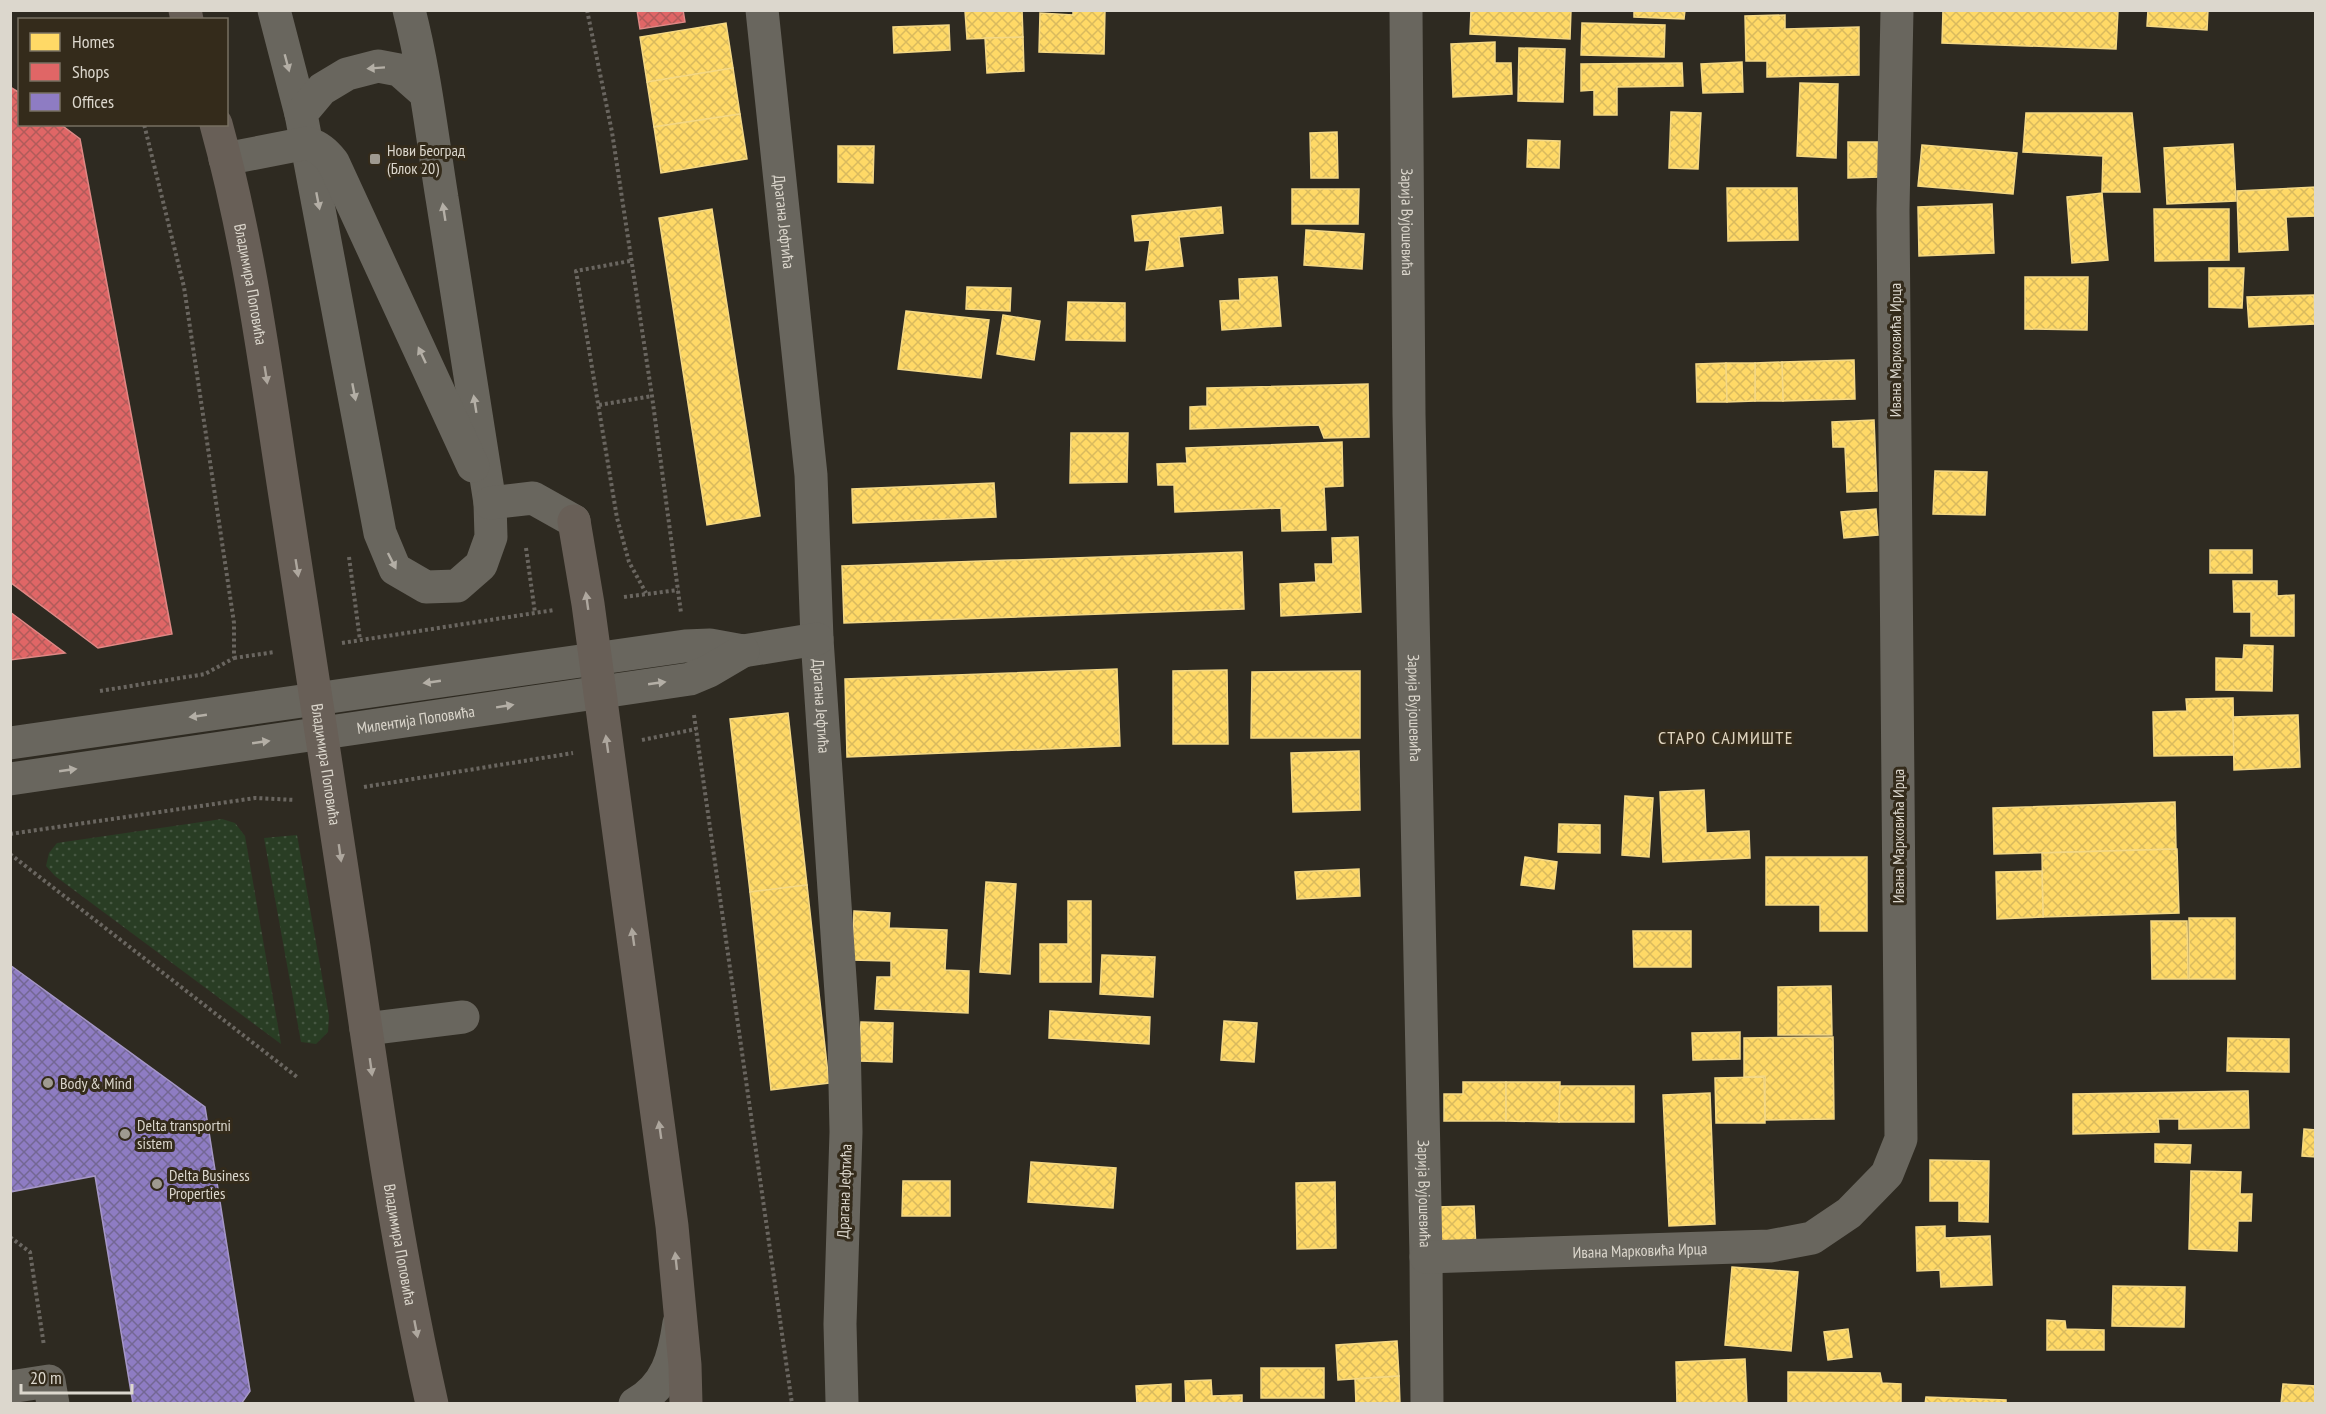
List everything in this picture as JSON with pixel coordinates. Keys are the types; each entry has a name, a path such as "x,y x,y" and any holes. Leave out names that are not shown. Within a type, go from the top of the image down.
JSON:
{"main road":[{"name":"Владимира Поповића","path":"217,126 257,318 318,698 403,1267 432,1404"},
{"path":"574,521 666,1177 681,1309 686,1404"}],"street":[{"path":"274,10 304,129 380,533 395,569 426,587 457,586 481,565 491,537 490,503 417,40 409,10"},
{"name":"Драгана Јефтића","path":"762,10 811,476 818,639 844,1037 846,1132 840,1324 842,1402"},
{"name":"Зарија Вујошевића","path":"1406,10 1409,426 1427,1404"},
{"name":"Ивана Марковића Ирца","path":"1426,1257 1770,1246 1812,1238 1849,1212 1887,1174 1901,1139 1893,210 1897,10"},
{"path":"225,159 304,129 322,89 347,74 378,66 399,70 425,93"},
{"path":"304,129 316,146 333,162 490,503"},
{"path":"490,503 533,498 574,521"},
{"name":"Милентија Поповића","path":"10,743 695,645 743,651 818,639"},
{"name":"Милентија Поповића","path":"10,779 690,678 743,651"},
{"path":"366,1029 463,1017"},
{"path":"634,1404 648,1396 665,1375 675,1353 681,1309"},
{"path":"425,1371 432,1386 446,1404"}],"path":[{"path":"587,10 612,132 652,396 678,590 646,593 629,562 617,518 576,271 630,261"},
{"path":"91,693 205,674 234,658 234,623 184,287 144,126"},
{"path":"599,405 652,396"},
{"path":"349,551 360,640 535,612"},
{"path":"696,729 792,1404"},
{"path":"385,784 562,755"},
{"path":"10,834 255,798"},
{"path":"10,854 297,1077"},
{"path":"10,1238 30,1252 45,1356 33,1391"}],"green space":[{"path":"222,819 235,823 245,836 281,1044 55,876 46,866 49,853 57,843"},
{"path":"297,835 329,1016 328,1032 316,1044 301,1042 264,838"}],"building: Homes":[{"path":"1022,10 1023,37 967,39 965,11"},
{"path":"1073,10 1105,10 1104,54 1039,52 1040,13 1073,15"},
{"path":"1471,10 1571,10 1570,39 1470,34"},
{"path":"1634,10 1685,10 1684,19 1634,17"},
{"path":"1943,10 2118,11 2116,49 1942,43"},
{"path":"2148,10 2208,10 2207,30 2147,26"},
{"path":"1785,15 1785,29 1859,27 1859,75 1767,77 1767,61 1746,61 1745,16"},
{"path":"726,23 733,68 647,82 640,37"},
{"path":"1582,23 1665,25 1664,57 1581,55"},
{"path":"949,25 950,50 894,53 893,27"},
{"path":"1023,37 1024,71 987,73 985,38"},
{"path":"1495,42 1495,63 1511,63 1512,94 1453,97 1451,44"},
{"path":"1519,48 1565,49 1563,102 1518,101"},
{"path":"1742,62 1743,92 1703,93 1701,64"},
{"path":"1682,63 1683,86 1617,87 1617,115 1594,115 1594,90 1581,91 1581,64"},
{"path":"733,68 740,114 654,127 647,82"},
{"path":"1800,83 1838,84 1836,158 1797,156"},
{"path":"1671,112 1701,113 1698,169 1669,168"},
{"path":"2026,113 2132,113 2140,192 2102,192 2103,156 2023,152"},
{"path":"740,114 747,159 661,173 654,127"},
{"path":"1337,132 1338,178 1311,178 1310,133"},
{"path":"1528,140 1560,141 1559,168 1527,167"},
{"path":"1848,142 1878,142 1879,177 1848,178"},
{"path":"2233,144 2236,201 2167,204 2164,148"},
{"path":"1922,145 2017,153 2013,194 1918,186"},
{"path":"838,146 874,146 873,183 838,182"},
{"path":"2316,187 2316,216 2286,217 2288,250 2239,252 2237,191"},
{"path":"1727,188 1797,188 1798,240 1728,241"},
{"path":"1292,189 1359,189 1358,224 1292,224"},
{"path":"2102,193 2108,260 2072,263 2067,197"},
{"path":"1992,204 1994,253 1919,256 1918,207"},
{"path":"1221,207 1223,233 1179,237 1183,266 1146,270 1150,240 1135,241 1132,216"},
{"path":"712,209 760,516 707,525 659,218"},
{"path":"2154,209 2229,209 2229,260 2155,261"},
{"path":"1306,230 1364,234 1362,269 1304,265"},
{"path":"2209,268 2244,268 2242,308 2209,307"},
{"path":"1277,277 1281,326 1222,330 1220,301 1240,300 1239,279"},
{"path":"2025,277 2088,277 2087,330 2025,329"},
{"path":"967,287 1011,288 1010,311 966,309"},
{"path":"2314,295 2315,324 2249,327 2247,297"},
{"path":"1068,302 1125,303 1125,341 1066,340"},
{"path":"906,311 989,320 981,378 898,369"},
{"path":"1003,315 1040,321 1034,360 997,354"},
{"path":"1854,360 1855,399 1783,401 1782,362"},
{"path":"1782,362 1783,401 1755,401 1755,363"},
{"path":"1726,363 1727,402 1697,402 1696,364"},
{"path":"1726,363 1755,363 1755,401 1727,402"},
{"path":"1368,384 1369,437 1324,438 1319,425 1190,429 1190,407 1207,406 1207,388"},
{"path":"1874,420 1877,491 1847,492 1845,447 1833,447 1832,422"},
{"path":"1071,433 1128,433 1127,482 1070,483"},
{"path":"1342,442 1343,486 1324,487 1326,530 1282,531 1281,508 1175,512 1174,485 1158,485 1157,464 1187,463 1186,448"},
{"path":"1935,471 1987,472 1985,515 1933,514"},
{"path":"994,483 996,517 853,523 852,489"},
{"path":"1876,509 1878,535 1844,538 1841,512"},
{"path":"1358,537 1361,612 1281,616 1280,584 1316,582 1315,564 1333,564 1332,538"},
{"path":"2210,550 2252,550 2252,573 2210,573"},
{"path":"1242,552 1244,609 844,623 842,566"},
{"path":"2233,581 2277,581 2277,596 2294,595 2294,636 2251,636 2251,612 2234,612"},
{"path":"2244,645 2273,646 2272,691 2216,690 2216,658 2243,659"},
{"path":"1117,669 1120,746 847,757 845,679"},
{"path":"1227,670 1228,744 1173,744 1173,671"},
{"path":"1360,671 1360,738 1251,738 1252,672"},
{"path":"2233,698 2234,755 2154,756 2153,712 2187,711 2186,699"},
{"path":"788,713 807,885 750,892 730,719"},
{"path":"2298,715 2300,767 2234,770 2233,717"},
{"path":"1359,751 1360,810 1293,812 1291,753"},
{"path":"1704,790 1706,833 1749,831 1750,858 1663,862 1660,792"},
{"path":"1625,796 1653,798 1649,857 1622,855"},
{"path":"2175,802 2176,849 1994,854 1993,808"},
{"path":"1559,824 1600,825 1600,853 1558,852"},
{"path":"2177,849 2179,913 2043,917 2042,853"},
{"path":"1525,857 1557,862 1554,889 1521,885"},
{"path":"1766,857 1867,857 1867,931 1820,931 1820,905 1766,905"},
{"path":"1359,869 1360,896 1297,899 1295,872"},
{"path":"2042,871 2043,917 1997,919 1996,872"},
{"path":"986,882 1016,884 1010,974 980,972"},
{"path":"807,885 829,1083 771,1090 750,892"},
{"path":"1068,901 1091,901 1091,982 1040,982 1040,944 1068,944"},
{"path":"854,911 890,913 889,928 947,930 945,970 969,971 968,1013 875,1009 877,977 891,977 891,961 852,960"},
{"path":"2189,918 2235,918 2235,979 2189,979"},
{"path":"2151,921 2187,921 2188,979 2152,979"},
{"path":"1633,931 1691,931 1691,967 1634,967"},
{"path":"1102,955 1155,957 1153,997 1100,994"},
{"path":"1831,986 1832,1035 1778,1035 1778,987"},
{"path":"1050,1011 1150,1017 1149,1044 1049,1038"},
{"path":"1224,1021 1257,1023 1254,1062 1221,1060"},
{"path":"861,1022 893,1023 892,1062 859,1061"},
{"path":"1740,1032 1740,1059 1693,1060 1692,1033"},
{"path":"1833,1037 1834,1119 1765,1120 1765,1076 1744,1077 1744,1038"},
{"path":"2228,1038 2289,1039 2289,1072 2227,1071"},
{"path":"1764,1077 1765,1123 1716,1123 1715,1078"},
{"path":"1463,1082 1506,1082 1506,1121 1444,1121 1444,1094 1463,1094"},
{"path":"1506,1082 1560,1082 1559,1122 1506,1121"},
{"path":"1560,1086 1634,1086 1634,1122 1559,1122"},
{"path":"2248,1091 2249,1128 2179,1129 2179,1119 2158,1119 2159,1132 2073,1134 2073,1094"},
{"path":"1710,1093 1715,1224 1669,1226 1663,1095"},
{"path":"2304,1129 2316,1130 2316,1157 2302,1156"},
{"path":"2155,1144 2191,1145 2190,1163 2155,1162"},
{"path":"1930,1160 1989,1161 1988,1222 1959,1221 1959,1201 1930,1201"},
{"path":"1031,1162 1116,1168 1113,1208 1028,1202"},
{"path":"2191,1171 2241,1172 2240,1194 2252,1194 2251,1221 2238,1221 2237,1251 2189,1249"},
{"path":"903,1181 950,1181 950,1216 902,1216"},
{"path":"1335,1182 1336,1248 1297,1249 1296,1183"},
{"path":"1474,1206 1476,1250 1437,1252 1435,1207"},
{"path":"1945,1226 1945,1238 1990,1236 1992,1285 1941,1287 1940,1270 1917,1271 1916,1227"},
{"path":"1732,1267 1798,1272 1791,1351 1725,1345"},
{"path":"2113,1286 2185,1287 2184,1327 2112,1326"},
{"path":"2047,1320 2065,1321 2066,1329 2104,1330 2104,1350 2047,1350"},
{"path":"1848,1329 1852,1357 1828,1360 1824,1332"},
{"path":"1397,1341 1399,1376 1338,1380 1336,1345"},
{"path":"1745,1359 1747,1404 1677,1404 1676,1362"},
{"path":"1261,1368 1324,1368 1324,1398 1261,1398"},
{"path":"1788,1372 1880,1373 1882,1383 1901,1384 1901,1404 1788,1404"},
{"path":"1399,1376 1400,1404 1356,1404 1355,1379"},
{"path":"1211,1380 1212,1396 1242,1395 1242,1404 1186,1404 1185,1381"},
{"path":"1171,1384 1171,1404 1137,1404 1136,1386"},
{"path":"2283,1384 2316,1386 2316,1404 2281,1404"},
{"path":"1926,1397 2006,1400 2006,1404 1925,1404"}],"building: Shops":[{"path":"637,10 683,10 685,22 640,29"},
{"path":"10,87 18,92 18,126 63,126 80,139 172,634 98,648 10,582"},
{"path":"10,612 65,653 10,660"}],"building: Offices":[{"name":"Delta Business Properties","path":"10,965 205,1107 250,1391 241,1404 133,1404 95,1176 10,1192"}],"place":[{"name":"Нови Београд (Блок 20)","path":"375,159"},
{"name":"Body & Mind","path":"48,1083"},
{"name":"Delta transportni sistem","path":"125,1134"},
{"name":"Delta Business Properties","path":"157,1184"}],"district":[{"name":"СТАРО САЈМИШТЕ","path":"1726,737"}]}
